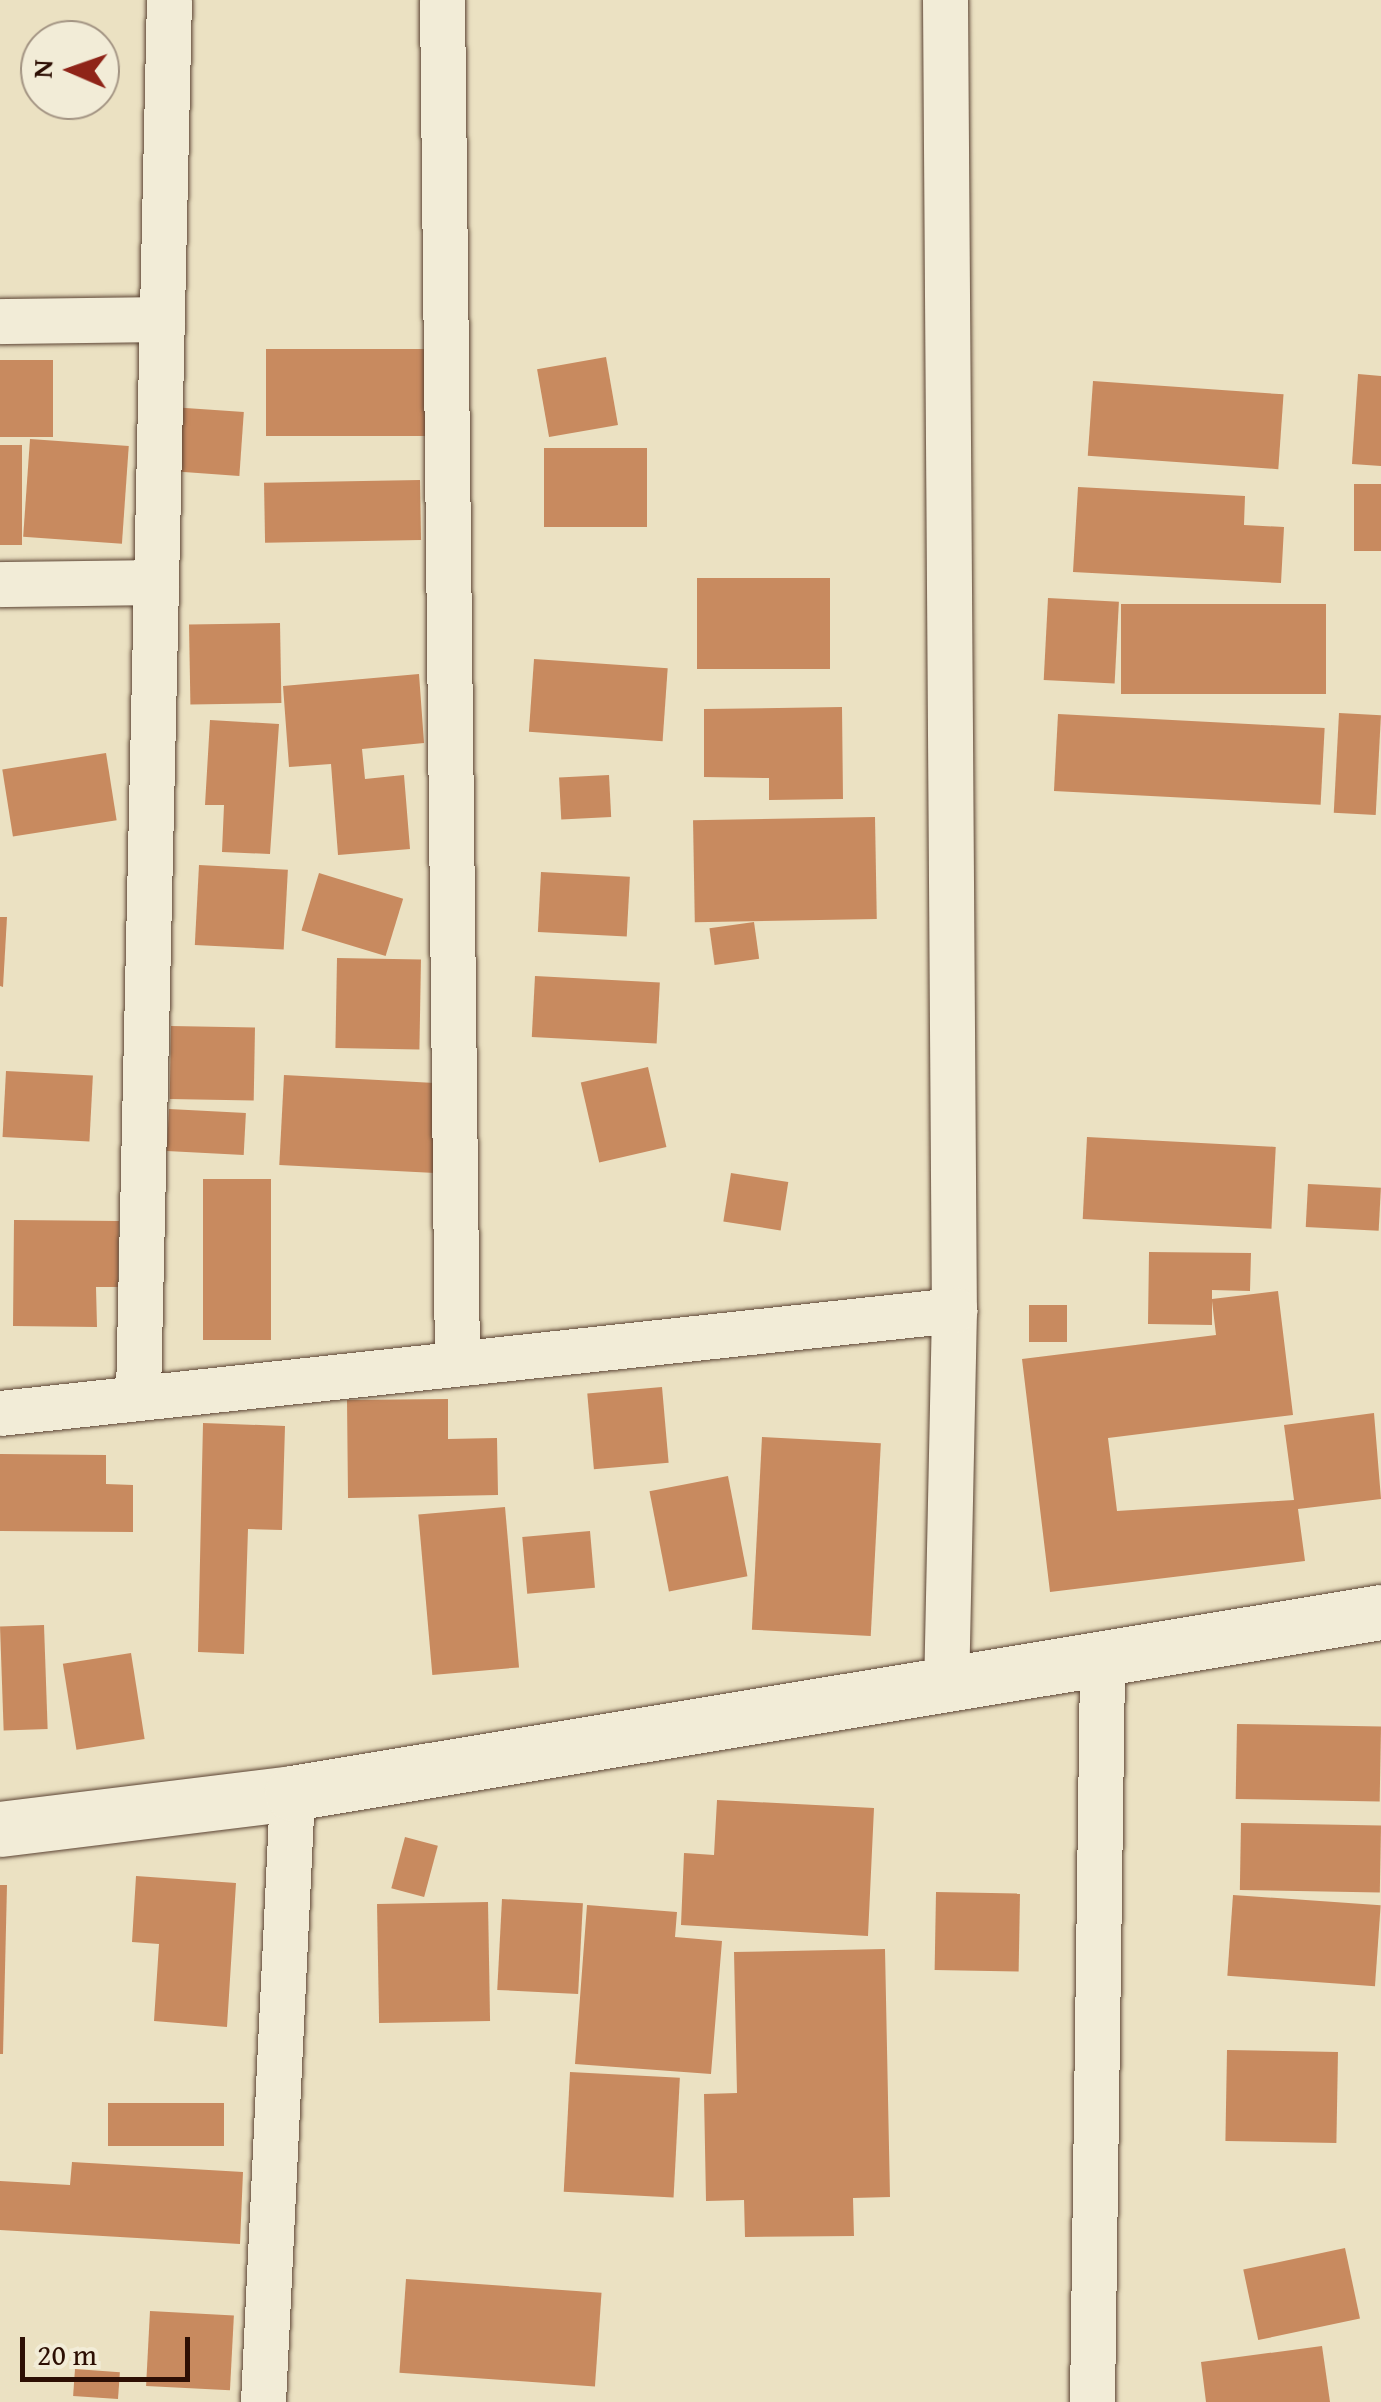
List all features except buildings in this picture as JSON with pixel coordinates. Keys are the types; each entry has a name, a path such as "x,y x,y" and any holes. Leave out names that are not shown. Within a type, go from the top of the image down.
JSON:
{"street":[{"path":"138,1395 169,0"},
{"path":"442,0 458,1363"},
{"path":"945,0 954,1310 946,1687"},
{"path":"0,321 162,319"},
{"path":"0,584 156,582"},
{"path":"0,1413 138,1395 954,1310"},
{"path":"0,1830 292,1792 1102,1664 1381,1612"},
{"path":"1092,2402 1102,1664"},
{"path":"263,2402 292,1792"}]}
